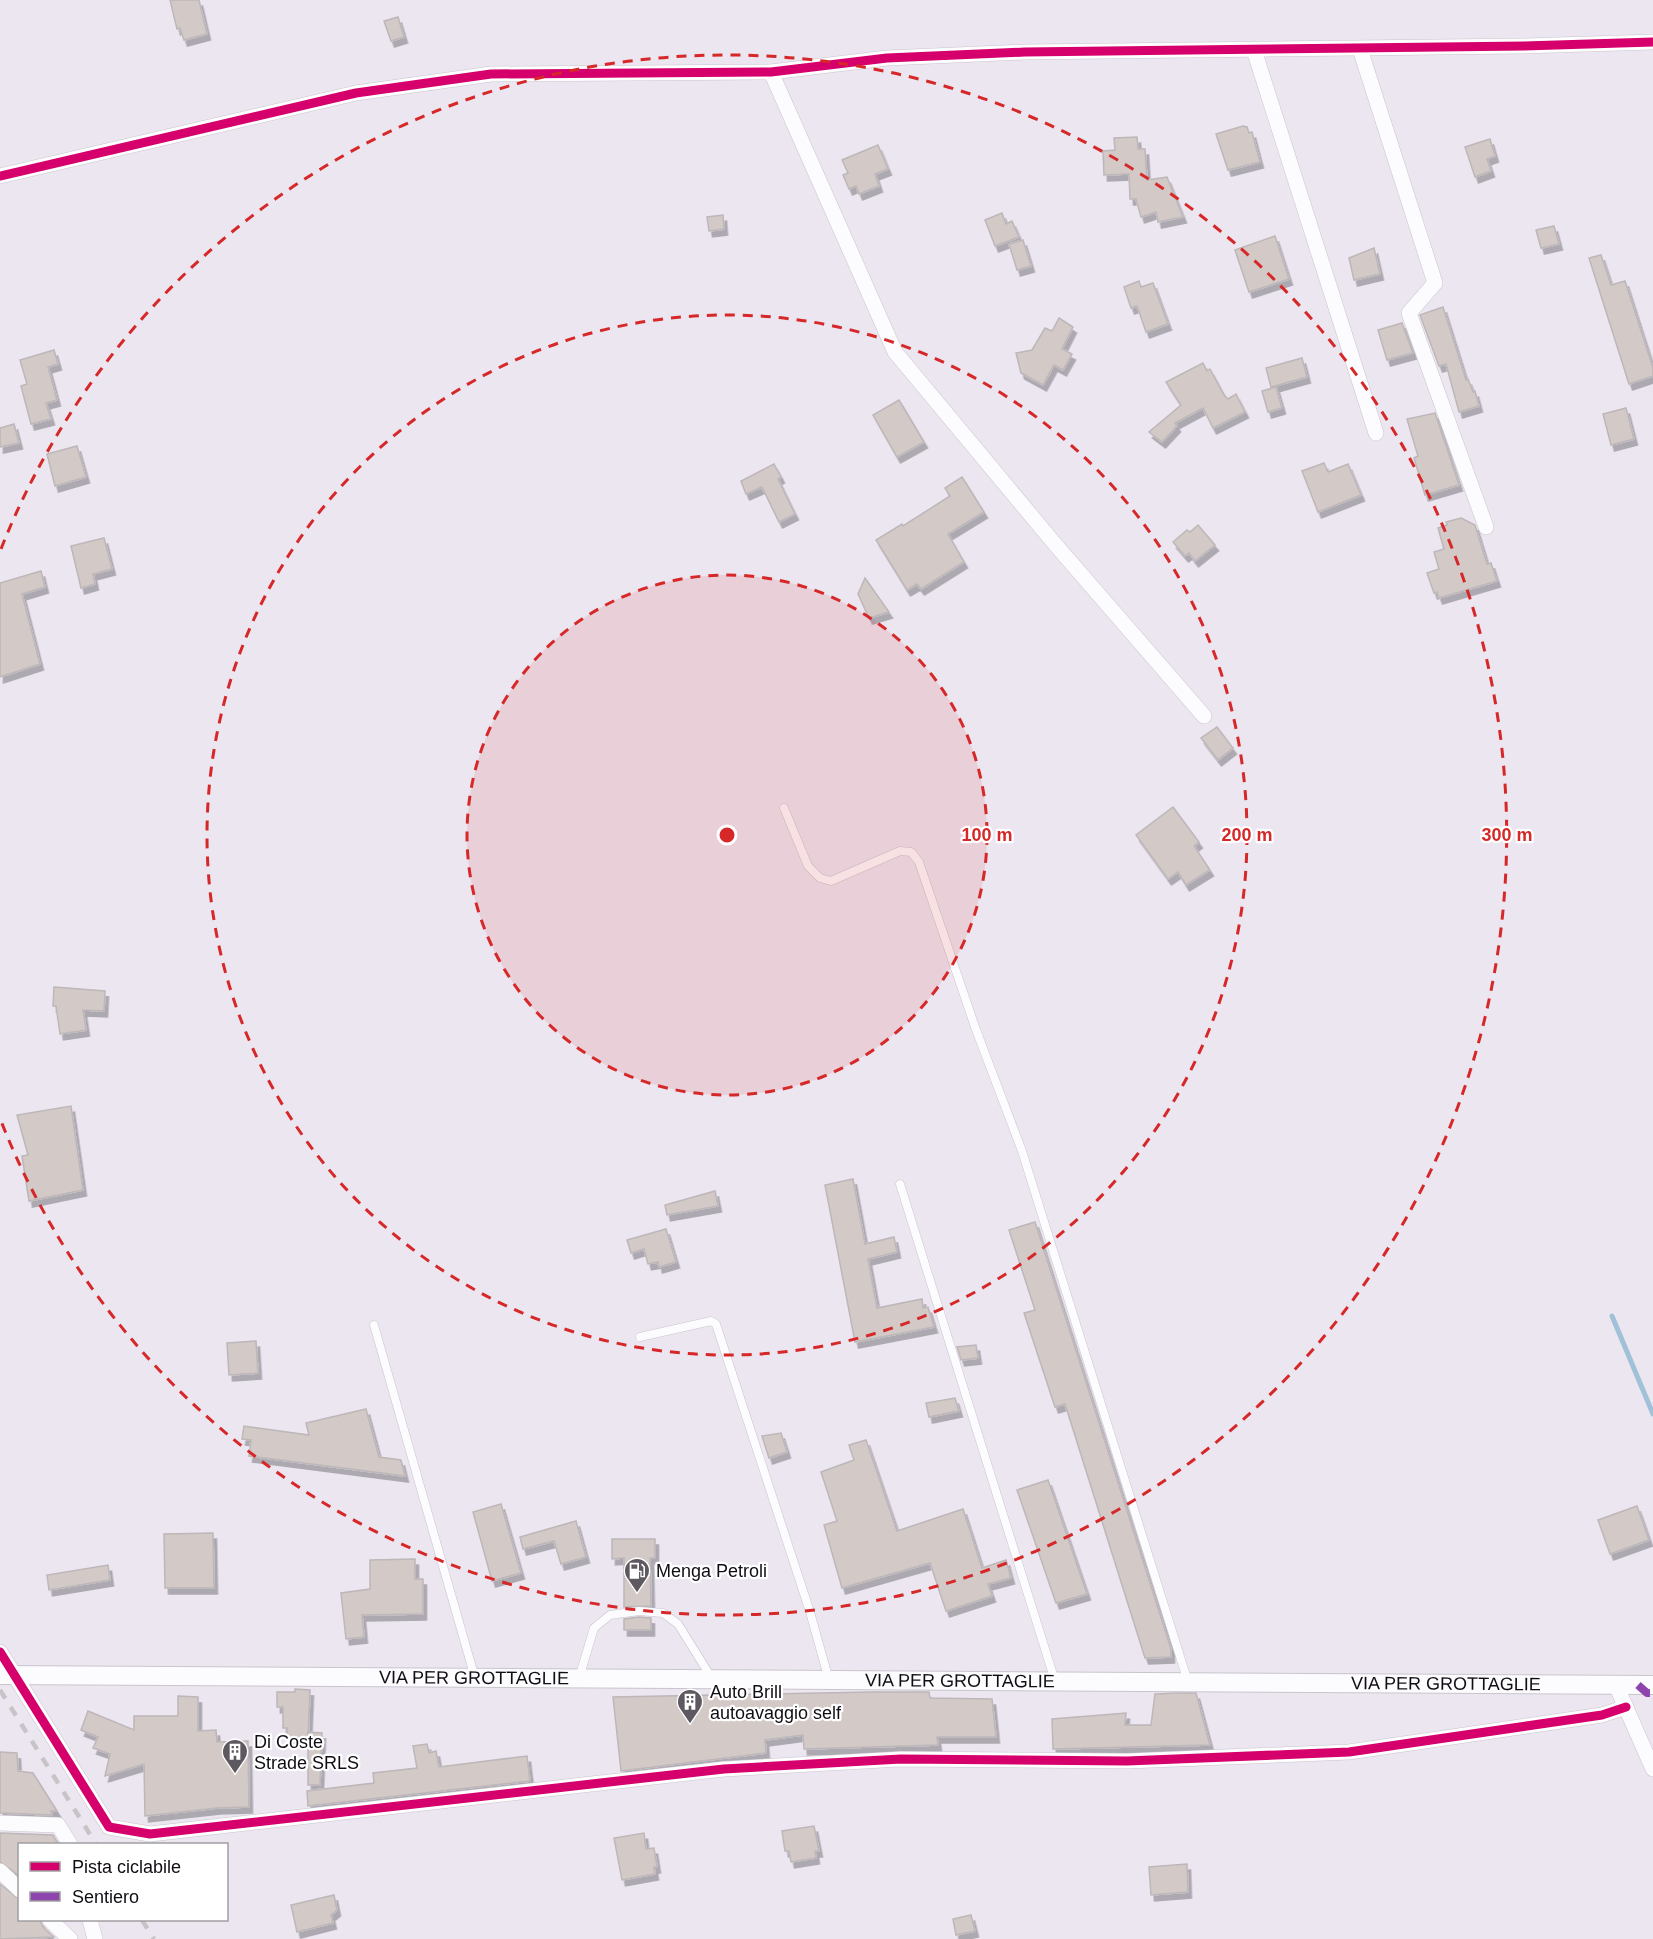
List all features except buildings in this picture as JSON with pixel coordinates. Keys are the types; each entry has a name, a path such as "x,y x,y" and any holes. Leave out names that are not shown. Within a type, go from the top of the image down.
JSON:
{"street":[{"path":"0,176 356,93 491,74 771,72 887,58 1025,52 1360,49 1653,42"},
{"path":"1360,49 1435,283 1409,313 1486,527"},
{"path":"1254,50 1376,433"},
{"path":"771,72 895,352 1054,543 1204,716"},
{"path":"0,1652 7,1675 109,1827 150,1834 724,1769 902,1759 1127,1761 1349,1752 1602,1715 1626,1707"},
{"name":"VIA PER GROTTAGLIE","path":"7,1675 1188,1684 1653,1685"},
{"path":"1616,1685 1653,1769"},
{"path":"0,1823 58,1825 69,1843"},
{"path":"0,1871 18,1888"},
{"path":"51,1921 70,1939"},
{"path":"90,1921 95,1939"}],"lane":[{"path":"784,808 808,866 820,878 831,881 900,851 911,852 919,862 975,1027 1022,1151 1188,1684"},
{"path":"900,1184 1056,1683"},
{"path":"640,1336 711,1321 716,1324 810,1612 829,1681"},
{"path":"374,1325 475,1679"},
{"path":"578,1680 594,1628 610,1615 639,1611 663,1613 678,1624 713,1681"}],"waterway":[{"path":"1612,1316 1653,1414"}],"railway":[{"path":"0,1690 95,1843"},
{"path":"143,1921 154,1939"}],"marked path":[{"path":"1638,1685 1647,1693 1653,1693"}],"cycle path":[{"path":"0,176 356,93 491,74 771,72 887,58 1025,52 1524,46 1653,42"},
{"path":"0,1652 109,1827 150,1834 724,1769 901,1759 1127,1761 1349,1752 1602,1715 1626,1707"}],"place":[{"name":"Menga Petroli","path":"637,1594"},
{"name":"Auto Brill autoavaggio self","path":"690,1725"},
{"name":"Di Coste Strade SRLS","path":"235,1775"}]}
